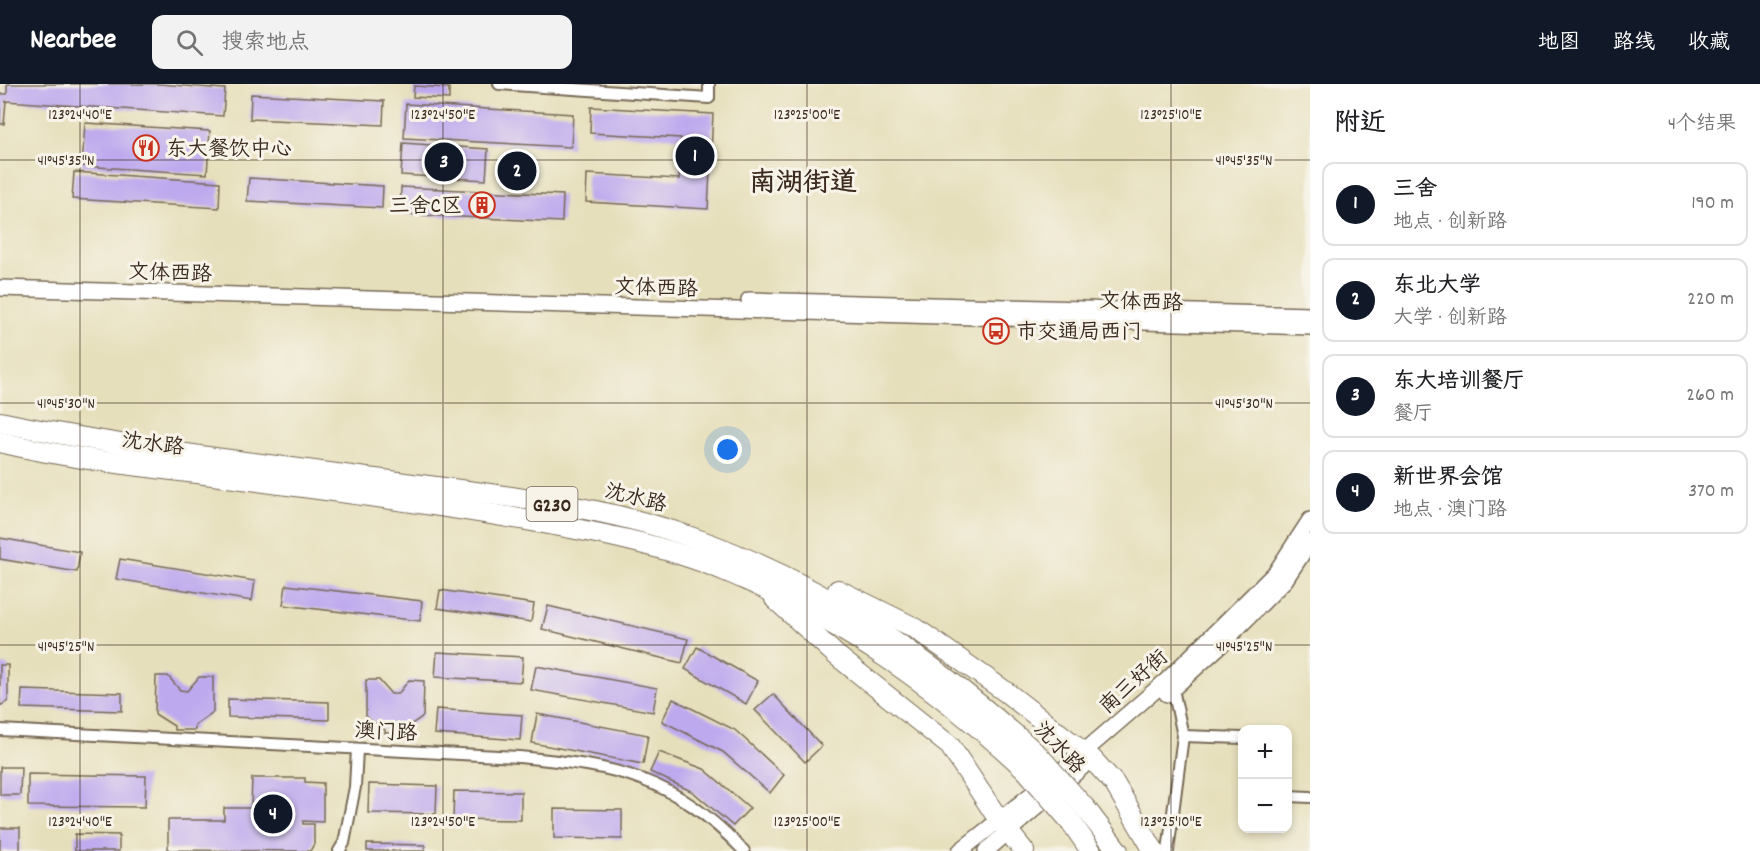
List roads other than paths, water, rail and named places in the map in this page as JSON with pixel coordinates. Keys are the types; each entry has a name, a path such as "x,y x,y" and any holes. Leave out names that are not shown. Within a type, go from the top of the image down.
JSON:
{"highway":[{"name":"沈水路","path":"0,422 105,441 571,507 660,528 729,551 819,593 897,640 975,698 1079,816 1118,851"},
{"name":"沈水路","path":"0,442 85,459 414,502 550,524 673,554 727,571 802,605 869,643 1033,763"},
{"path":"729,551 807,575 915,628 1006,692 1088,756 1114,783 1154,851"},
{"path":"762,587 836,655 950,746 998,839 1024,851"},
{"name":"沈水路","path":"1079,816 1091,851"}],"street":[{"path":"499,84 709,98 709,84"},
{"name":"文体西路","path":"0,280 1310,315"},
{"name":"文体西路","path":"0,288 1310,327"},
{"name":"南三好街","path":"1088,756 1276,572 1310,520"},
{"path":"960,851 998,839 1088,756 1173,689 1285,580 1309,544"},
{"path":"1168,851 1183,736 1173,689"},
{"name":"澳门路","path":"0,730 519,757 582,763 618,770 654,783 698,809 744,851"},
{"path":"1183,736 1238,738"},
{"path":"339,851 344,843 355,787 357,749"},
{"path":"1292,796 1310,797"}],"place":[{"name":"东大餐饮中心","path":"146,148"},
{"name":"三舍","path":"695,156"},
{"name":"东大培训餐厅","path":"444,162"},
{"name":"东北大学","path":"517,171"},
{"name":"三舍C区","path":"482,205"},
{"name":"市交通局西门","path":"996,331"},
{"name":"新世界会馆","path":"273,814"}],"district":[{"name":"南湖街道","path":"803,181"}]}
